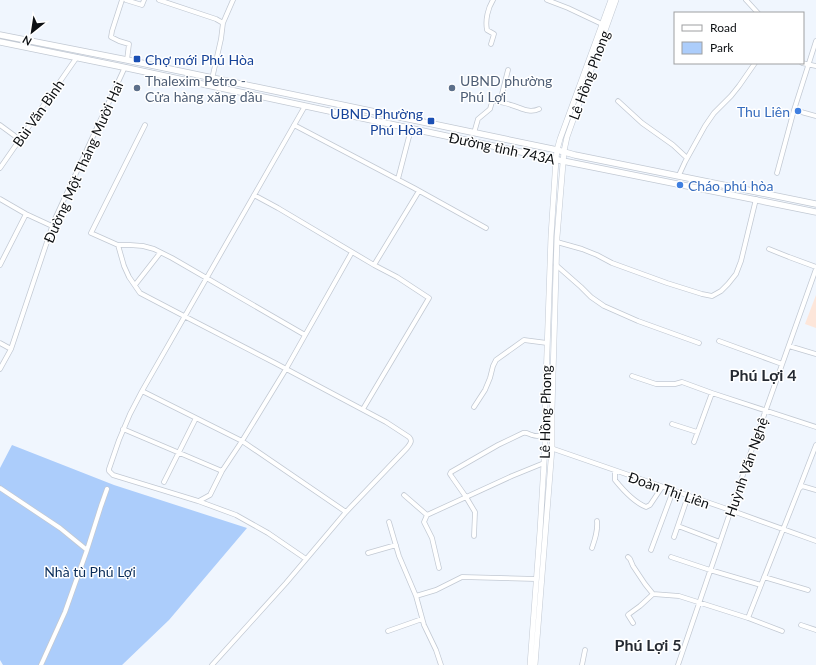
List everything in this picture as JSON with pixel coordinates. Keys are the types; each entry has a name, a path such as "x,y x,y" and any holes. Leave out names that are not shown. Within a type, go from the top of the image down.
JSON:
{"main road":[{"name":"Đường tỉnh 743A","path":"0,35 816,204"},
{"name":"Đường tỉnh 743A","path":"0,42 125,67 563,161 816,212"},
{"path":"77,57 78,50"},
{"path":"125,67 126,60"},
{"path":"211,86 212,79"},
{"path":"305,106 306,98"},
{"path":"373,120 375,112"},
{"path":"442,135 444,127"}],"street":[{"path":"122,0 111,36 119,41 129,44 126,60"},
{"path":"126,0 142,5 144,0"},
{"path":"159,0 216,19 223,24"},
{"path":"212,79 223,24 233,0"},
{"path":"491,44 494,34 487,30 486,18 493,0"},
{"path":"547,0 605,25"},
{"name":"Lê Hồng Phong","path":"536,665 552,448 556,265 564,152 567,137 605,25 611,0"},
{"name":"Lê Hồng Phong","path":"530,665 545,446 551,236 557,150 616,0"},
{"path":"746,0 757,12"},
{"path":"777,173 794,110 816,41"},
{"name":"Bùi Văn Bình","path":"0,168 77,57"},
{"path":"679,175 705,126 714,113 735,91 754,64"},
{"path":"804,64 816,66"},
{"name":"Đường Một Tháng Mười Hai","path":"0,369 11,349 52,226 125,67"},
{"path":"500,102 508,70"},
{"path":"618,101 642,123 673,145 687,158"},
{"path":"474,133 478,119 490,109 492,102 500,102 526,110 535,111 539,109"},
{"path":"305,106 142,391 123,429 109,471 113,475 198,501 236,515 268,533 306,559"},
{"path":"794,110 816,116"},
{"path":"145,124 91,232 118,245 143,246 154,249 305,335"},
{"path":"0,125 19,139"},
{"path":"294,125 486,228"},
{"path":"398,180 412,128"},
{"path":"374,265 419,191"},
{"path":"254,195 397,277 430,298 363,409"},
{"path":"0,199 26,214 52,226"},
{"path":"557,242 582,249 612,263 667,283 712,296 721,292 736,274 741,260 756,199"},
{"path":"0,265 26,214"},
{"path":"118,245 129,277 140,293 363,409 411,439 411,442 407,448 346,512 286,583 212,665"},
{"path":"769,249 816,268"},
{"path":"198,501 210,495 222,471 286,369 352,252"},
{"path":"135,285 160,253"},
{"path":"556,265 591,297 604,306 700,343"},
{"name":"Huỳnh Văn Nghệ","path":"678,665 730,510 816,268"},
{"path":"474,407 485,390 496,360 524,340 547,344"},
{"path":"719,341 782,364"},
{"path":"0,343 11,349"},
{"path":"789,346 816,354"},
{"path":"632,376 656,384 675,384 682,382 816,427"},
{"path":"142,391 242,441 346,512"},
{"path":"694,442 712,393"},
{"path":"164,482 196,418"},
{"path":"672,424 697,432"},
{"path":"123,429 222,471"},
{"path":"474,536 475,512 450,474 451,472 523,432 527,432 535,436 545,434"},
{"path":"748,618 816,445"},
{"name":"Đoàn Thị Liên","path":"545,446 816,541"},
{"path":"439,568 432,538 424,522 427,515 544,463"},
{"path":"615,471 615,480 618,484 646,507 650,505 662,487"},
{"path":"799,489 802,486 816,490"},
{"path":"0,488 60,528 87,550"},
{"path":"41,664 65,612 107,488"},
{"path":"651,550 673,491"},
{"path":"404,495 427,515"},
{"path":"674,537 688,496"},
{"path":"592,548 596,536 597,521"},
{"path":"389,522 399,556 416,596 422,619 441,665"},
{"path":"678,526 720,542"},
{"path":"368,553 396,545"},
{"path":"628,557 644,584 653,594 679,596 748,618 782,631"},
{"path":"671,557 761,585"},
{"path":"416,596 436,590 462,577 536,579"},
{"path":"764,577 808,590"},
{"path":"633,623 628,615 653,594"},
{"path":"388,631 422,619"},
{"path":"801,625 816,630"},
{"path":"582,665 585,650"}],"shaded area":[{"path":"816,295 816,328 805,324"}],"green space":[{"name":"Nhà tù Phú Lợi","path":"12,445 114,485 247,528 169,620 122,665 3,665 0,660 0,468"}],"place":[{"name":"Chợ mới Phú Hòa","path":"137,59"},
{"name":"Thalexim Petro - Cửa hàng xăng dầu","path":"137,88"},
{"name":"UBND phường Phú Lợi","path":"452,88"},
{"name":"Thu Liên","path":"798,111"},
{"name":"UBND Phường Phú Hòa","path":"431,121"},
{"name":"Cháo phú hòa","path":"680,185"}],"district":[{"name":"Phú Lợi 4","path":"763,374"},
{"name":"Phú Lợi 5","path":"648,644"}]}
